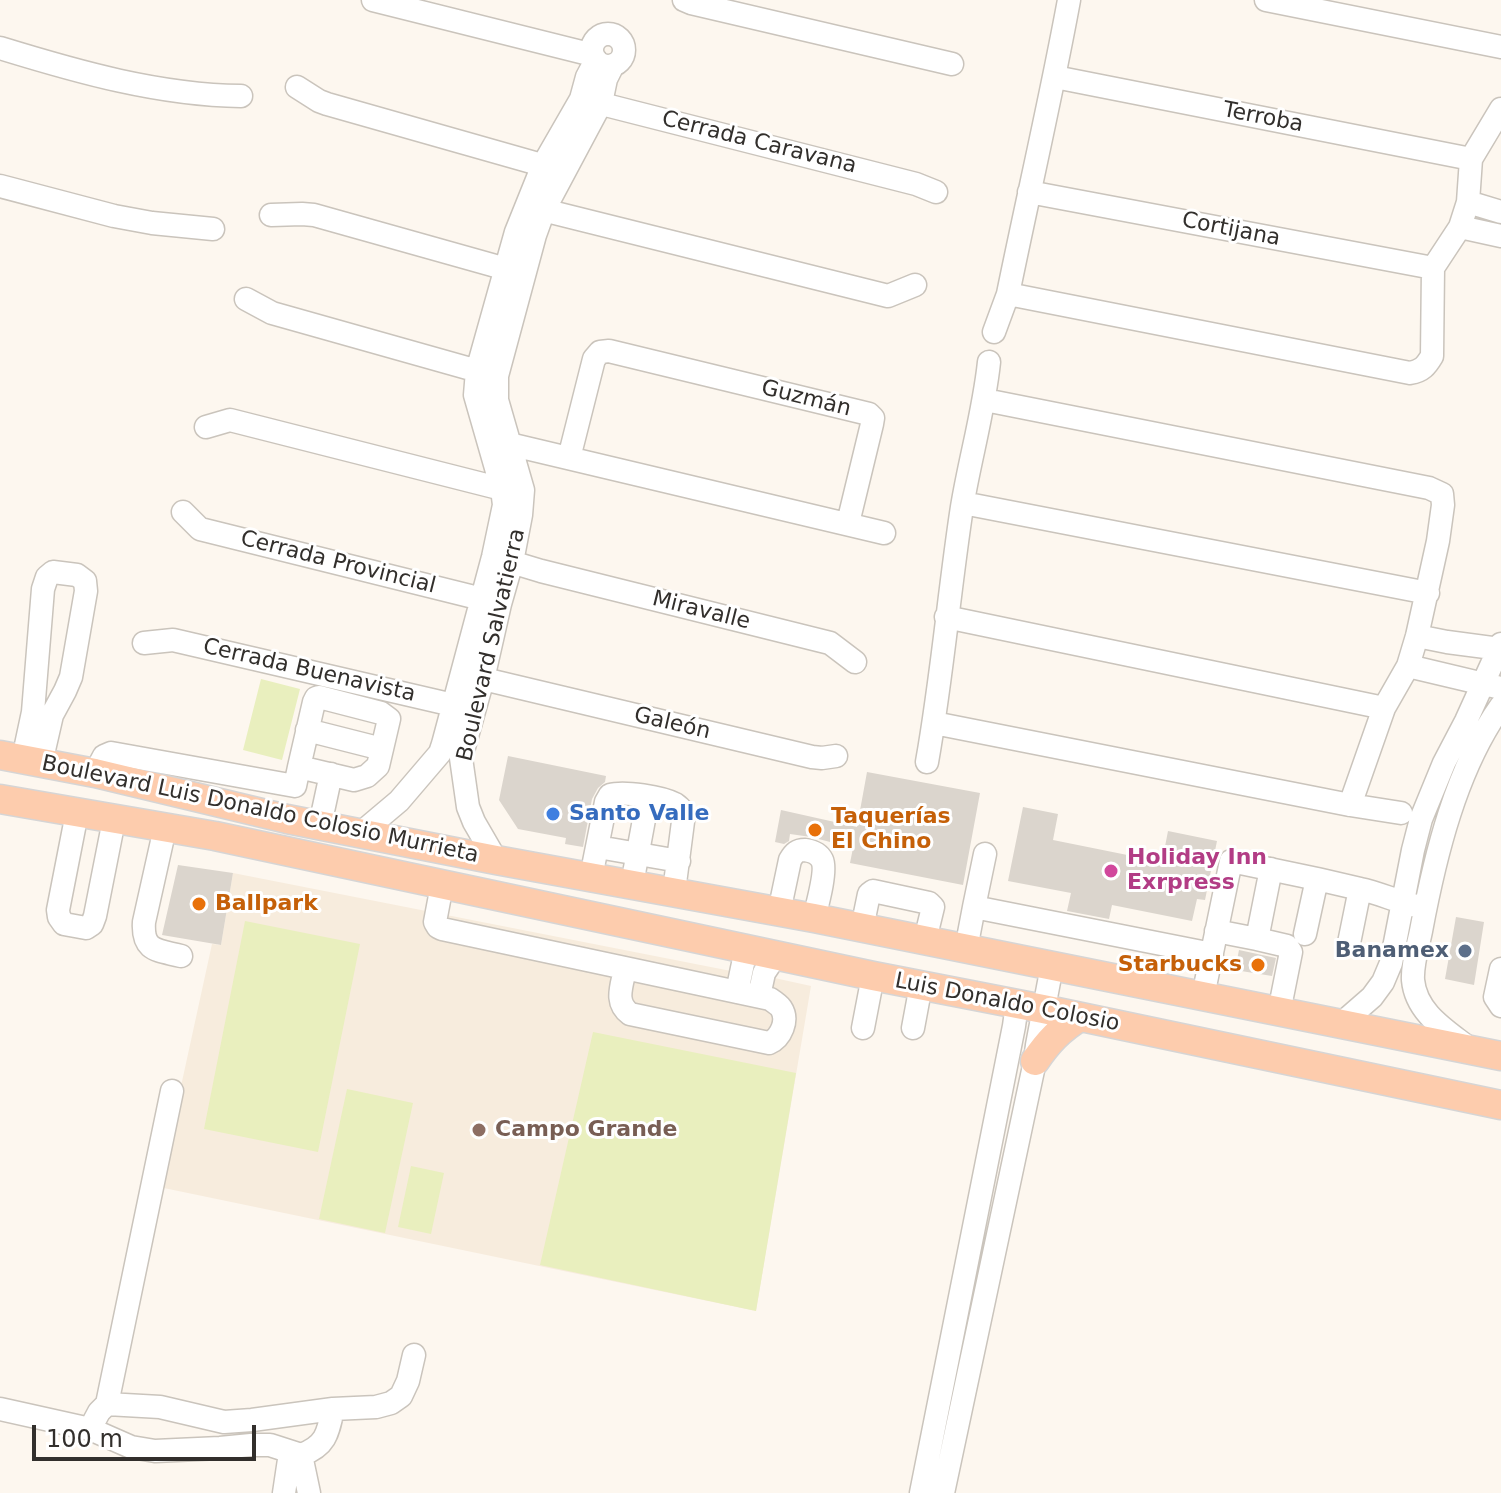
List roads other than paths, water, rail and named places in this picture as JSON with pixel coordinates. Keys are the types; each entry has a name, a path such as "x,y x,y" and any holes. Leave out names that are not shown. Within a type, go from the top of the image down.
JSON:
{"main road":[{"name":"Boulevard Luis Donaldo Colosio Murrieta","path":"21,759 95,773 287,819 508,862"},
{"name":"Boulevard Luis Donaldo Colosio Murrieta","path":"0,799 215,836 513,899"},
{"path":"215,836 242,830 254,811"},
{"name":"Luis Donaldo Colosio","path":"508,862 839,923 1501,1056"},
{"name":"Luis Donaldo Colosio","path":"513,899 1501,1105"},
{"path":"688,937 736,930 743,924 749,906"},
{"path":"776,955 781,939 786,935 831,929 839,923"},
{"path":"1035,1061 1053,1037 1080,1017"}],"street":[{"name":"Boulevard Salvatierra","path":"361,833 450,755 502,560 521,515 498,444 497,400 487,374 515,272 535,235 535,208 543,165 606,79 600,60 373,0"},
{"path":"994,332 1008,294 1069,0"},
{"path":"1266,0 1501,47"},
{"path":"688,2 952,64"},
{"path":"0,48 66,68 172,91 207,96 241,96"},
{"name":"Terroba","path":"1055,77 1471,159"},
{"path":"297,87 327,104 565,172"},
{"name":"Boulevard Salvatierra","path":"535,208 565,172 591,101"},
{"name":"Cerrada Caravana","path":"591,101 916,184 936,192"},
{"path":"1008,294 1410,373 1419,372 1432,356 1433,268 1484,207 1471,159 1501,109"},
{"path":"0,186 114,216 213,229"},
{"name":"Cortijana","path":"1029,192 1433,268"},
{"path":"535,208 888,296 915,285"},
{"path":"271,215 314,215 515,272"},
{"path":"1468,228 1501,236"},
{"path":"246,299 272,313 487,374"},
{"name":"Guzmán","path":"569,458 594,359 600,352 609,351 869,414 873,418 872,424 848,523"},
{"path":"927,762 963,503 985,400 989,362"},
{"path":"985,400 1429,488 1442,494 1443,505 1428,593 1417,636 1408,666 1384,708 1350,805"},
{"path":"206,427 230,420 512,490"},
{"path":"498,444 884,533"},
{"path":"963,503 1428,593"},
{"name":"Cerrada Provincial","path":"183,512 200,529 491,601"},
{"name":"Miravalle","path":"502,560 830,643 855,662"},
{"path":"21,759 42,714 65,691 71,677 86,591 85,581 77,575 53,572 47,577 43,589 42,714"},
{"path":"946,617 1384,708"},
{"path":"1341,1024 1372,997 1383,982 1391,963 1413,850 1411,816 1466,721 1492,686 1500,647 1417,636"},
{"name":"Cerrada Buenavista","path":"144,643 173,640 464,708"},
{"path":"1408,666 1492,686"},
{"name":"Galeón","path":"473,677 812,757 836,756"},
{"path":"95,773 104,756 111,753 297,777 331,774 354,780 367,776 378,766 389,719 381,713 316,698 307,730 297,777 287,819"},
{"path":"1471,1049 1430,1018 1422,1006 1413,980 1445,826 1488,724 1501,706"},
{"path":"934,723 1411,816 1445,826"},
{"path":"307,730 382,749"},
{"name":"Boulevard Salvatierra","path":"450,755 474,822 508,862"},
{"path":"320,825 331,774"},
{"path":"591,877 606,802 610,795 620,792 671,802 680,807 684,814 674,891"},
{"path":"632,884 648,798"},
{"path":"77,813 58,910 64,924 76,927 86,928 95,916 114,820"},
{"path":"165,828 143,934 146,943 154,948 181,956"},
{"path":"598,847 679,861"},
{"path":"779,912 790,860 794,853 807,850 822,859 839,923 873,891 929,903 933,907 925,940"},
{"path":"966,949 985,854"},
{"path":"1203,996 1229,862 1382,894 1402,903 1426,908"},
{"path":"1257,939 1271,869"},
{"path":"1305,934 1317,879"},
{"path":"442,885 435,922 442,929 770,999 783,1011 781,1034 769,1043 630,1014 622,1008 619,999 625,969"},
{"path":"1349,943 1360,889"},
{"path":"974,907 1214,942 1257,939 1287,946 1291,952 1279,1012"},
{"path":"737,992 746,949"},
{"path":"759,996 764,973 776,955"},
{"path":"921,1493 1014,1026 1030,1006 1052,966"},
{"path":"1501,969 1495,997 1501,1006"},
{"path":"863,1028 873,976"},
{"path":"913,1028 921,985"},
{"path":"943,1493 1035,1061 1030,1006"},
{"path":"90,1429 107,1404 172,1091"},
{"path":"963,1280 988,1286"},
{"path":"107,1404 160,1407 224,1422 376,1407 401,1396 414,1355"},
{"path":"0,1409 90,1429 131,1447 155,1451 270,1445 296,1454 313,1451 324,1441 333,1409"},
{"path":"284,1493 296,1454"},
{"path":"296,1454 309,1493"}],"place":[{"name":"Santo Valle","path":"553,814"},
{"name":"Taquerías El Chino","path":"815,830"},
{"name":"Holiday Inn Exrpress","path":"1111,871"},
{"name":"Ballpark","path":"199,904"},
{"name":"Banamex","path":"1465,951"},
{"name":"Starbucks","path":"1258,965"},
{"name":"Campo Grande","path":"479,1130"}]}
